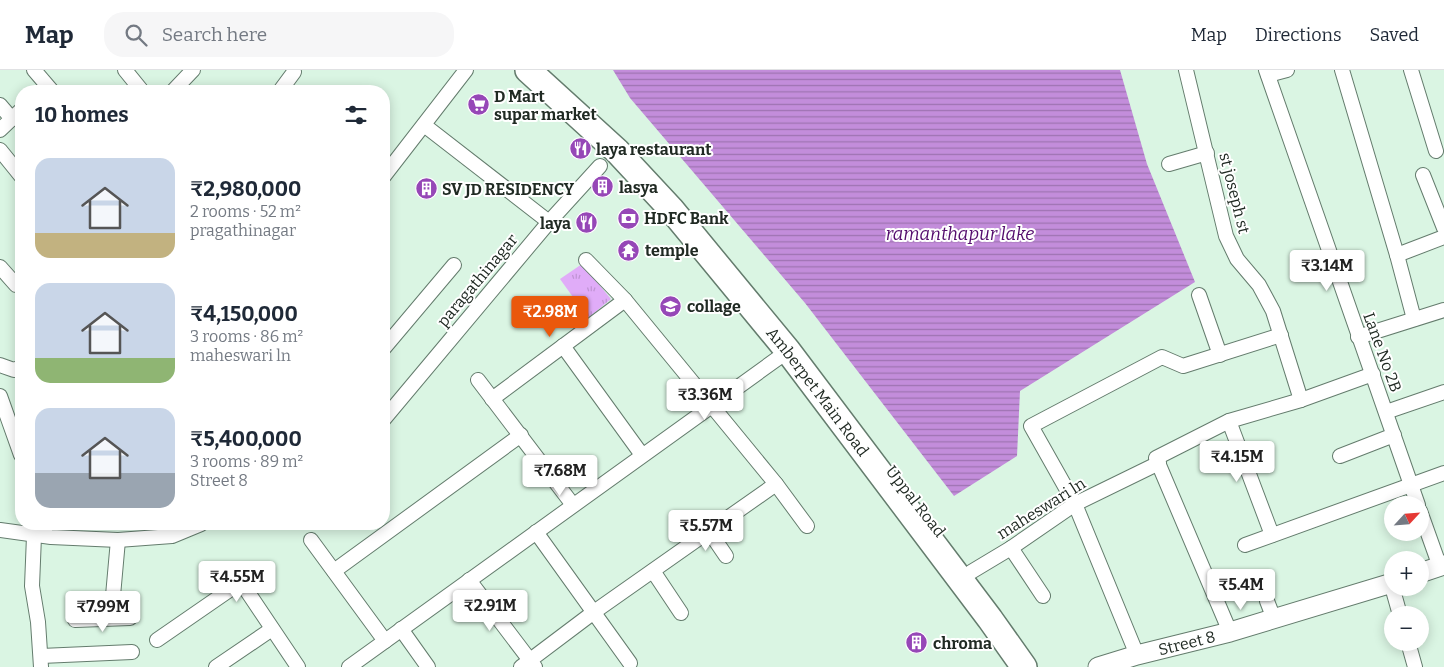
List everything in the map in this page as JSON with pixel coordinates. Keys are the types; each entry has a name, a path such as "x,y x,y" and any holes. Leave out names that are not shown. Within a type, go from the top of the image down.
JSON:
{"highway":[{"name":"Amberpet Main Road","path":"528,70 617,151 640,166 671,209 788,350 1024,667"},
{"name":"Uppal Road","path":"549,70 624,140 640,166 677,197 801,351 971,572 1040,667"}],"street":[{"path":"34,70 43,85"},
{"path":"125,70 137,85"},
{"path":"179,85 193,70"},
{"path":"390,168 466,70"},
{"name":"st joseph st","path":"1186,70 1226,236 1237,259 1259,285 1273,311 1301,400"},
{"path":"1267,73 1287,70"},
{"path":"1342,70 1397,255 1414,320"},
{"path":"1411,70 1436,151"},
{"path":"284,85 294,72"},
{"name":"Lane No 2B","path":"1267,73 1415,496"},
{"path":"0,105 15,113"},
{"path":"0,130 15,116"},
{"path":"424,125 549,222"},
{"path":"0,150 15,169"},
{"path":"1169,164 1207,153"},
{"name":"paragathinagar","path":"390,412 549,222 600,166"},
{"path":"1423,175 1444,228"},
{"path":"1397,255 1444,237"},
{"path":"586,260 625,300 776,484 807,526"},
{"path":"390,341 454,265"},
{"path":"0,267 11,281"},
{"path":"1199,295 1220,355"},
{"path":"492,399 625,300"},
{"path":"1358,338 1444,310"},
{"path":"1137,655 1075,504 1031,426 1162,357 1183,366 1281,335"},
{"path":"563,346 642,455"},
{"path":"348,667 788,350"},
{"path":"0,365 15,368"},
{"path":"0,374 15,369"},
{"path":"1230,632 1156,458 1229,421 1301,400 1373,374"},
{"path":"478,380 573,505"},
{"path":"1386,412 1444,392"},
{"path":"0,396 15,438"},
{"path":"1229,421 1272,535"},
{"path":"334,571 521,435"},
{"path":"1340,456 1394,435"},
{"name":"maheswari ln","path":"971,572 1011,548 1075,504 1159,464"},
{"path":"1245,545 1444,473"},
{"path":"469,580 528,665 594,612 776,484"},
{"path":"0,530 36,530 51,537 118,540 172,536 186,530"},
{"path":"36,530 32,586 38,622 41,661 132,652"},
{"path":"48,530 51,537"},
{"path":"166,530 172,536"},
{"path":"709,531 726,556"},
{"path":"536,532 630,663"},
{"path":"1429,534 1442,566 1429,571"},
{"path":"111,618 118,540"},
{"path":"311,540 385,641"},
{"path":"1011,548 1043,596"},
{"path":"653,571 681,613"},
{"path":"157,640 240,582 298,667"},
{"name":"Street 8","path":"1098,667 1137,655 1230,632 1384,585"},
{"path":"1266,601 1274,619"},
{"path":"76,620 130,618"},
{"path":"216,667 272,628"},
{"path":"401,629 428,667"},
{"path":"1411,651 1415,667"}],"green space":[{"path":"582,264 611,299 588,318 560,279"}],"water":[{"name":"ramanthapur lake","path":"613,70 1120,70 1147,164 1195,282 1020,391 1017,456 954,496 805,303 630,98"}],"place":[{"name":"D Mart supar market","path":"478,105"},
{"name":"laya restaurant","path":"580,149"},
{"name":"lasya","path":"603,187"},
{"name":"SV JD RESIDENCY","path":"426,189"},
{"name":"HDFC Bank","path":"628,218"},
{"name":"laya","path":"587,223"},
{"name":"temple","path":"629,250"},
{"name":"collage","path":"671,306"},
{"name":"chroma","path":"917,643"}]}
